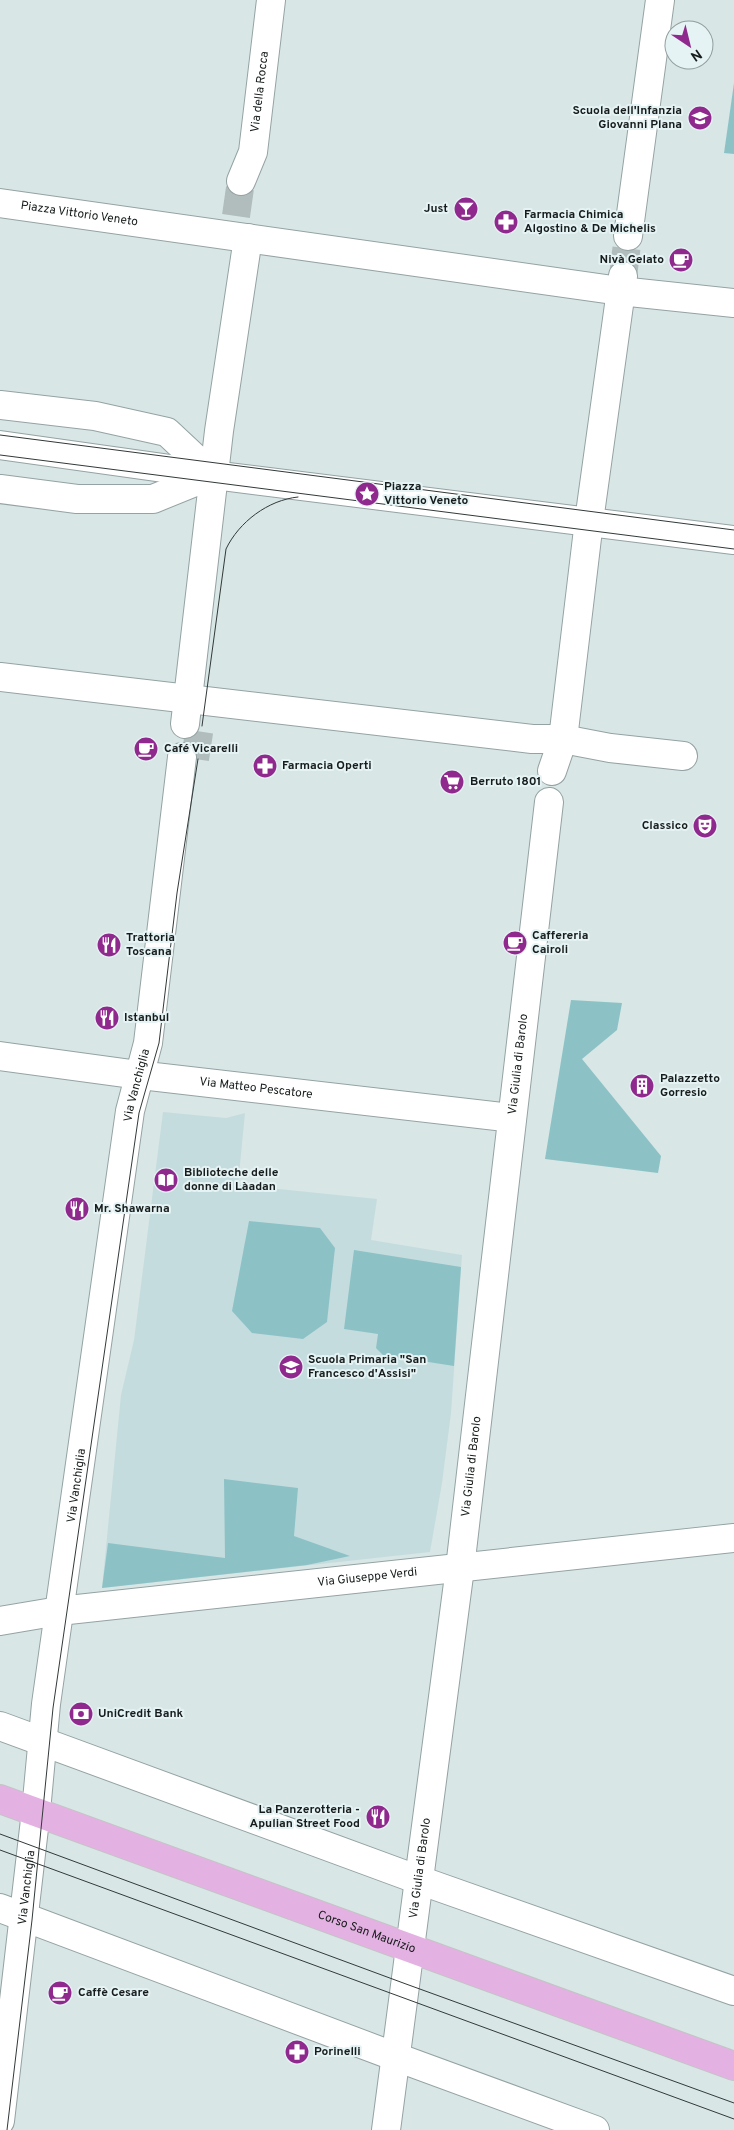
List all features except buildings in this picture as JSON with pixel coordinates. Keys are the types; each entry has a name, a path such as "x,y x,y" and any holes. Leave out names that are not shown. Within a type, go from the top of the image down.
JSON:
{"main road":[{"name":"Corso San Maurizio","path":"0,1799 734,2066"}],"street":[{"name":"Via della Rocca","path":"241,181 253,152 271,0"},
{"path":"628,236 660,0"},
{"name":"Piazza Vittorio Veneto","path":"0,203 242,227 622,283 734,303"},
{"path":"194,712 206,689 192,663 242,227"},
{"path":"552,771 563,739 589,521 622,283"},
{"path":"0,405 95,416 167,432 214,474"},
{"path":"0,446 734,540"},
{"path":"0,489 77,499 152,499 214,474"},
{"path":"0,677 194,712 532,739 563,739 610,748 683,756"},
{"name":"Via Vanchiglia","path":"0,2121 12,1912 36,1811 42,1741 59,1611 130,1111 148,1044 170,854 184,828 188,758"},
{"name":"Via Giulia di Barolo","path":"386,2130 460,1568 549,802"},
{"name":"Via Matteo Pescatore","path":"0,1056 139,1075 512,1118"},
{"name":"Via Giuseppe Verdi","path":"0,1620 59,1611 734,1538"},
{"path":"0,1726 419,1880 734,1991"},
{"path":"12,1912 595,2130"}],"shaded area":[{"path":"734,83 734,154 724,153"},
{"path":"571,1000 622,1003 617,1030 582,1059 661,1156 658,1173 545,1159"},
{"name":"Scuola Primaria \"San Francesco d'Assisi\"","path":"163,1112 226,1118 245,1113 238,1185 377,1199 371,1240 462,1255 451,1413 442,1483 430,1552 102,1588 121,1395 134,1340"},
{"path":"249,1221 320,1228 335,1248 327,1322 303,1339 252,1333 232,1311"},
{"path":"354,1250 461,1267 454,1366 383,1355 376,1348 378,1334 344,1329"},
{"path":"224,1479 298,1488 294,1536 350,1556 307,1565 102,1588 108,1543 225,1558"}],"tunnel":[{"path":"236,216 241,181"},
{"path":"623,276 628,236"},
{"path":"195,759 200,726"}],"tram line":[{"path":"0,435 734,530"},
{"path":"0,455 734,549"},
{"path":"202,726 226,549 239,530 256,514 276,503 298,497"},
{"path":"7,2130 32,1920 53,1708 139,1113 159,1043 177,893 198,759"},
{"path":"0,1834 734,2103"},
{"path":"0,1850 734,2119"}],"place":[{"name":"Scuola dell'Infanzia Giovanni Plana","path":"700,118"},
{"name":"Just","path":"466,209"},
{"name":"Farmacia Chimica Algostino & De Michelis","path":"506,222"},
{"name":"Nivà Gelato","path":"681,260"},
{"name":"Piazza Vittorio Veneto","path":"367,494"},
{"name":"Café Vicarelli","path":"146,749"},
{"name":"Farmacia Operti","path":"265,766"},
{"name":"Berruto 1801","path":"452,782"},
{"name":"Classico","path":"705,826"},
{"name":"Caffereria Cairoli","path":"515,943"},
{"name":"Trattoria Toscana","path":"109,945"},
{"name":"Istanbul","path":"107,1018"},
{"name":"Palazzetto Gorresio","path":"642,1086"},
{"name":"Biblioteche delle donne di Làadan","path":"166,1180"},
{"name":"Mr. Shawarna","path":"77,1209"},
{"name":"Scuola Primaria \"San Francesco d'Assisi\"","path":"291,1367"},
{"name":"UniCredit Bank","path":"81,1714"},
{"name":"La Panzerotteria - Apulian Street Food","path":"378,1817"},
{"name":"Caffè Cesare","path":"60,1993"},
{"name":"Porinelli","path":"297,2052"}]}
